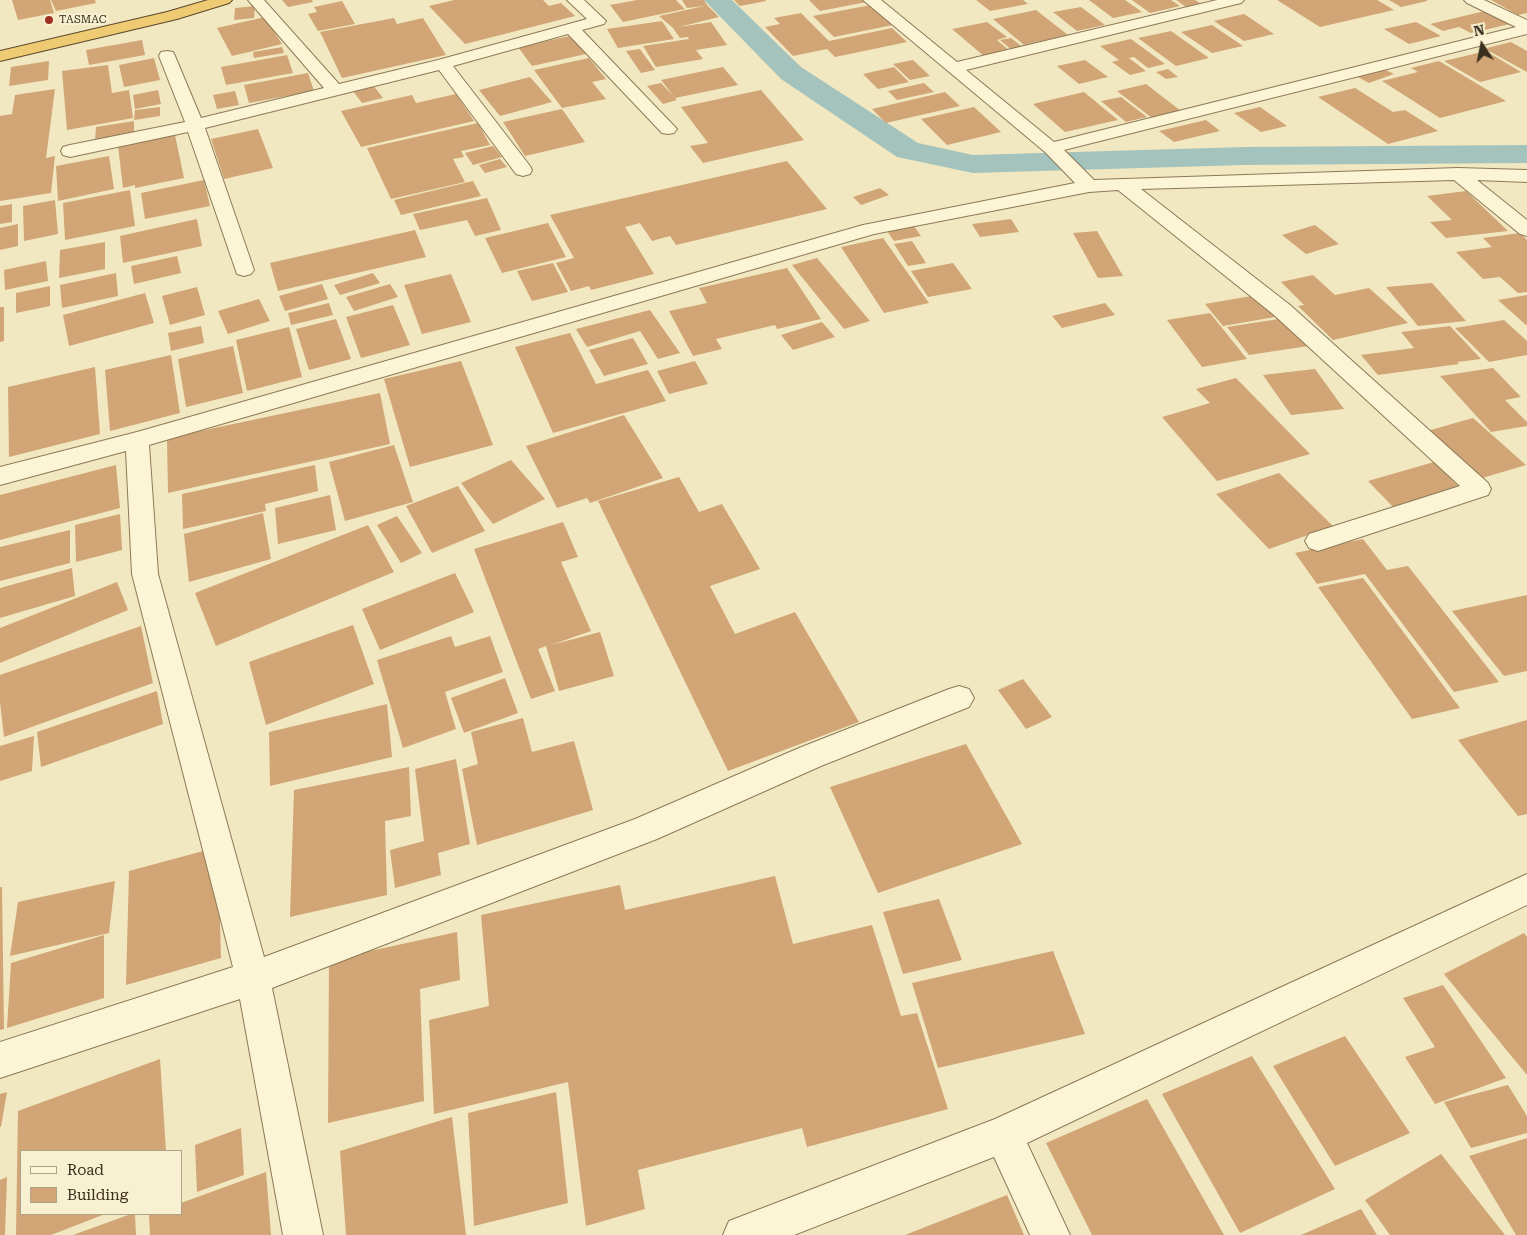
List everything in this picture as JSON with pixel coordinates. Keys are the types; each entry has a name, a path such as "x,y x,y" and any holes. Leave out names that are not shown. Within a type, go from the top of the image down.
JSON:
{"highway":[{"path":"0,42 99,20 172,0"},
{"path":"0,56 171,16 224,0"}],"street":[{"path":"256,0 334,90"},
{"path":"70,151 195,125 443,64 598,21 575,0"},
{"path":"871,0 1052,149 1088,186"},
{"path":"953,68 1236,0"},
{"path":"1472,0 1527,27"},
{"path":"1052,149 1527,27"},
{"path":"571,28 668,129"},
{"path":"167,56 195,125 244,270"},
{"path":"443,64 523,170"},
{"path":"1458,174 1527,230"},
{"path":"0,476 137,440 870,229 1088,186 1458,174 1527,176"},
{"path":"1122,184 1282,310 1479,489 1318,541"},
{"path":"137,440 145,574 253,978 303,1235"},
{"path":"0,1060 253,978 646,829 810,758 959,698"},
{"path":"743,1235 1003,1135 1526,891"},
{"path":"1003,1135 1050,1235"}],"building":[{"path":"12,0 50,0 54,13 18,20"},
{"path":"51,0 95,0 96,3 56,11"},
{"path":"282,0 312,0 313,2 288,7"},
{"path":"454,0 543,0 549,6 561,3 575,16 465,44 429,6"},
{"path":"637,0 676,0 685,9 623,22 610,5"},
{"path":"682,0 704,0 719,17 679,27 711,22 727,45 696,50 703,59 656,67 643,46 689,39 688,37 680,38 673,28 659,16 704,6 687,8"},
{"path":"734,0 766,0 766,1 740,6"},
{"path":"809,0 872,0 872,1 820,11"},
{"path":"976,0 1023,0 1028,4 990,11"},
{"path":"1089,0 1125,0 1142,12 1113,18"},
{"path":"1132,0 1171,0 1180,6 1150,13"},
{"path":"1176,0 1195,0 1200,3 1186,7"},
{"path":"1277,0 1377,0 1394,10 1320,27"},
{"path":"1389,0 1427,0 1427,1 1401,7"},
{"path":"1491,0 1527,0 1527,13 1518,15"},
{"path":"342,1 355,24 318,31 308,14 317,12 314,7"},
{"path":"871,5 893,25 834,37 813,16"},
{"path":"255,6 254,18 234,20 235,8"},
{"path":"1081,7 1105,25 1077,31 1053,12"},
{"path":"1036,10 1068,35 1024,45 993,19"},
{"path":"1485,11 1510,24 1471,33 1459,27 1443,31 1430,24"},
{"path":"801,13 829,41 892,28 907,42 835,57 827,49 793,56 765,27 780,24 774,18"},
{"path":"1244,14 1274,34 1244,41 1214,21"},
{"path":"265,17 282,44 232,56 217,28"},
{"path":"394,18 397,24 423,18 446,55 342,78 320,32"},
{"path":"662,21 674,39 618,48 607,29"},
{"path":"987,22 1007,37 997,40 1011,52 985,57 952,29"},
{"path":"1416,22 1441,36 1409,44 1384,29"},
{"path":"1212,25 1243,46 1212,53 1181,32"},
{"path":"1171,31 1209,58 1176,66 1138,38"},
{"path":"570,36 586,54 532,66 518,47"},
{"path":"1011,38 1025,49 1014,52 1000,40"},
{"path":"1131,39 1165,64 1148,68 1134,57 1129,58 1146,71 1130,75 1112,62 1119,60 1100,46"},
{"path":"142,40 145,55 89,65 86,50"},
{"path":"1511,42 1527,51 1527,72 1486,51 1521,72 1480,82 1444,61 1482,52 1479,50"},
{"path":"282,47 284,53 254,58 253,52"},
{"path":"640,49 655,70 641,73 626,51"},
{"path":"287,55 293,73 226,85 221,67"},
{"path":"154,58 160,80 124,87 119,65"},
{"path":"589,58 606,79 592,82 606,99 562,108 534,70"},
{"path":"913,60 930,76 910,80 893,64"},
{"path":"1085,60 1108,77 1079,84 1057,66"},
{"path":"49,61 48,80 9,86 11,67"},
{"path":"1439,61 1506,101 1440,118 1382,81 1418,72 1411,68"},
{"path":"108,65 112,93 129,90 133,118 67,130 62,71"},
{"path":"723,67 738,85 675,98 661,80"},
{"path":"894,67 909,82 878,89 863,74"},
{"path":"1380,67 1394,74 1369,83 1356,76"},
{"path":"1168,69 1178,77 1166,79 1156,72"},
{"path":"308,73 314,91 249,103 244,85"},
{"path":"530,77 552,102 500,116 479,90"},
{"path":"661,83 677,100 663,104 647,86"},
{"path":"924,83 934,92 897,100 888,91"},
{"path":"1146,84 1181,111 1152,118 1117,91"},
{"path":"373,85 383,98 362,103 352,90"},
{"path":"1355,88 1393,112 1405,110 1438,131 1388,144 1318,97"},
{"path":"55,89 46,158 55,156 51,193 0,201 0,116 12,114 15,95"},
{"path":"158,90 161,104 135,109 133,95"},
{"path":"761,90 804,140 703,163 690,146 708,143 681,107"},
{"path":"235,91 239,105 217,109 213,95"},
{"path":"945,92 960,106 886,123 872,109"},
{"path":"1084,92 1118,120 1065,132 1033,104"},
{"path":"456,94 474,121 361,147 341,111 412,95 416,103"},
{"path":"1121,97 1147,117 1126,122 1101,101"},
{"path":"160,107 160,116 134,120 135,110"},
{"path":"974,107 1001,132 947,145 921,119"},
{"path":"1260,107 1287,126 1261,132 1234,113"},
{"path":"562,109 585,142 525,156 503,122"},
{"path":"1206,120 1220,131 1174,142 1159,131"},
{"path":"134,121 134,134 95,140 96,127"},
{"path":"478,123 490,145 461,151 464,157 453,159 465,182 391,199 367,148"},
{"path":"258,129 273,168 224,179 211,139"},
{"path":"175,135 184,178 135,188 135,185 123,188 118,146"},
{"path":"493,146 502,157 473,165 465,153"},
{"path":"109,156 114,189 58,201 56,166"},
{"path":"500,159 507,167 485,173 479,165"},
{"path":"787,161 827,209 676,245 670,236 652,241 640,223 625,227 654,274 591,290 589,286 571,291 556,263 574,258 550,215"},
{"path":"204,180 210,206 145,219 141,193"},
{"path":"473,181 481,196 401,215 394,200"},
{"path":"880,188 889,195 861,205 853,197"},
{"path":"130,190 135,226 65,240 63,203"},
{"path":"1466,191 1508,231 1446,238 1430,222 1452,220 1427,196"},
{"path":"487,198 501,230 475,236 467,220 420,230 413,214"},
{"path":"55,200 58,234 24,241 23,206"},
{"path":"12,204 12,222 0,224 0,206"},
{"path":"197,219 202,246 123,263 120,236"},
{"path":"1011,219 1019,232 980,237 972,224"},
{"path":"548,223 566,257 502,273 485,238"},
{"path":"18,224 18,246 0,250 0,228"},
{"path":"1315,225 1339,244 1306,254 1282,235"},
{"path":"914,226 921,236 894,241 887,231"},
{"path":"415,230 426,257 278,291 270,263"},
{"path":"1097,231 1123,276 1098,278 1073,233"},
{"path":"1520,233 1527,240 1527,292 1518,293 1500,277 1483,279 1456,252 1492,247 1483,238"},
{"path":"883,238 929,303 884,313 841,247"},
{"path":"912,241 926,263 908,266 894,244"},
{"path":"105,242 105,269 59,278 60,250"},
{"path":"177,256 181,273 134,284 131,266"},
{"path":"817,258 870,321 844,329 792,265"},
{"path":"46,261 48,281 5,290 4,270"},
{"path":"553,263 568,292 532,301 517,271"},
{"path":"953,263 972,289 928,297 911,271"},
{"path":"787,268 821,319 777,329 775,325 716,339 722,349 693,356 669,311 707,303 699,288"},
{"path":"116,273 118,296 62,308 60,285"},
{"path":"373,273 380,283 340,295 334,285"},
{"path":"451,274 471,322 422,334 404,285"},
{"path":"1313,275 1335,295 1369,288 1408,323 1333,340 1298,306 1304,305 1281,282"},
{"path":"1432,283 1466,321 1418,326 1386,287"},
{"path":"322,284 328,299 285,311 279,296"},
{"path":"390,284 398,297 354,311 346,297"},
{"path":"50,286 50,306 16,313 16,293"},
{"path":"197,287 205,315 170,325 162,296"},
{"path":"145,293 154,323 69,346 63,315"},
{"path":"1257,295 1275,317 1223,326 1205,304"},
{"path":"1527,295 1527,325 1526,325 1498,300"},
{"path":"259,299 270,321 228,334 218,311"},
{"path":"329,303 333,315 291,325 288,313"},
{"path":"1105,303 1115,315 1062,328 1052,316"},
{"path":"393,305 410,345 361,358 346,317"},
{"path":"0,307 4,307 4,341 0,342"},
{"path":"650,310 680,353 658,359 640,331 587,347 576,329"},
{"path":"1210,313 1247,359 1202,367 1167,320"},
{"path":"1285,318 1308,346 1249,355 1227,327"},
{"path":"336,319 351,359 309,370 296,329"},
{"path":"1504,320 1527,341 1527,355 1489,362 1455,328"},
{"path":"822,322 835,337 793,350 781,335"},
{"path":"201,326 204,343 171,351 168,333"},
{"path":"1450,326 1481,359 1457,362 1459,364 1378,375 1361,355 1414,348 1401,332"},
{"path":"289,327 302,377 247,391 236,340"},
{"path":"570,333 596,384 648,370 666,401 553,433 515,347"},
{"path":"633,338 648,364 604,376 589,350"},
{"path":"233,346 243,393 186,407 178,359"},
{"path":"171,355 180,413 110,431 105,370"},
{"path":"461,361 493,445 410,467 384,379"},
{"path":"695,361 708,384 669,394 657,371"},
{"path":"95,367 100,434 9,457 8,387"},
{"path":"1493,368 1521,397 1505,400 1527,422 1527,426 1491,432 1440,376"},
{"path":"1315,369 1344,409 1291,415 1263,375"},
{"path":"1236,378 1310,454 1217,481 1162,417 1210,403 1196,389"},
{"path":"380,393 390,444 168,493 167,438"},
{"path":"624,415 663,478 590,503 587,498 557,508 526,446"},
{"path":"1473,418 1526,465 1479,479 1427,431"},
{"path":"394,445 413,502 345,521 329,462"},
{"path":"511,460 545,499 493,524 461,483"},
{"path":"1434,462 1461,489 1395,509 1368,481"},
{"path":"116,465 120,508 0,540 0,495"},
{"path":"315,465 318,491 265,504 266,511 183,529 182,494"},
{"path":"1279,473 1333,526 1269,549 1216,494"},
{"path":"679,477 699,512 722,504 760,569 710,586 735,634 795,612 859,722 728,771 598,501"},
{"path":"458,486 485,531 432,553 406,506"},
{"path":"330,495 336,530 278,544 275,508"},
{"path":"263,513 271,559 189,582 184,534"},
{"path":"120,514 122,550 76,562 75,525"},
{"path":"397,516 422,553 401,563 377,525"},
{"path":"563,522 578,557 561,562 591,631 551,645 600,632 614,676 559,691 546,646 538,649 555,691 531,699 474,549"},
{"path":"368,525 394,572 216,646 195,593"},
{"path":"70,530 70,563 0,581 0,547"},
{"path":"1363,539 1387,570 1408,566 1499,682 1454,692 1365,574 1317,584 1295,553"},
{"path":"72,568 75,596 0,618 0,588"},
{"path":"455,573 474,612 380,650 362,609"},
{"path":"1363,578 1460,708 1412,719 1318,587"},
{"path":"117,582 128,610 0,663 0,628"},
{"path":"1527,595 1527,671 1504,676 1452,611"},
{"path":"353,625 374,684 266,725 249,662"},
{"path":"141,626 153,683 4,737 0,702 0,675"},
{"path":"451,636 455,647 490,636 503,672 445,692 456,729 403,748 377,660"},
{"path":"505,678 518,713 464,733 451,698"},
{"path":"1023,679 1052,717 1026,729 998,690"},
{"path":"157,691 163,724 41,767 37,732"},
{"path":"387,704 392,757 270,786 269,732"},
{"path":"523,718 532,752 574,741 593,810 477,845 462,769 478,764 471,732"},
{"path":"1527,720 1527,814 1518,816 1458,740"},
{"path":"34,736 32,771 0,781 0,746"},
{"path":"966,744 1022,844 878,893 830,787"},
{"path":"456,759 470,844 438,853 441,875 395,888 390,850 424,841 415,769"},
{"path":"409,767 411,816 385,821 387,895 290,917 294,790"},
{"path":"218,847 221,958 126,985 129,871"},
{"path":"775,876 793,944 872,925 901,1016 917,1013 948,1109 807,1147 802,1128 638,1170 645,1209 586,1226 568,1082 434,1114 429,1020 489,1006 481,915 620,885 625,910"},
{"path":"115,881 109,933 10,956 18,902"},
{"path":"0,887 2,887 4,1029 0,1030"},
{"path":"939,899 962,960 903,974 883,912"},
{"path":"457,932 460,980 420,989 424,1101 328,1123 329,960"},
{"path":"1524,933 1527,937 1527,1075 1444,974"},
{"path":"104,935 104,998 7,1028 11,963"},
{"path":"1053,951 1085,1034 938,1068 912,983"},
{"path":"1443,985 1506,1078 1435,1104 1405,1057 1435,1047 1403,998"},
{"path":"1345,1036 1410,1133 1335,1166 1273,1066"},
{"path":"1252,1056 1335,1189 1240,1233 1162,1094"},
{"path":"160,1059 166,1150 20,1150 20,1215 102,1215 51,1235 16,1235 18,1111"},
{"path":"1508,1085 1527,1116 1527,1133 1471,1148 1444,1102"},
{"path":"7,1092 1,1127 0,1127 0,1094"},
{"path":"556,1092 568,1203 474,1226 468,1113"},
{"path":"1147,1099 1224,1235 1092,1235 1046,1143"},
{"path":"452,1117 466,1235 346,1235 340,1151"},
{"path":"241,1128 244,1175 197,1192 195,1145"},
{"path":"1527,1138 1527,1235 1516,1235 1469,1156"},
{"path":"1441,1154 1505,1235 1390,1235 1365,1200"},
{"path":"266,1172 271,1235 150,1235 149,1215 182,1215 182,1203"},
{"path":"7,1177 5,1235 0,1235 0,1180"},
{"path":"1007,1195 1024,1235 905,1235"},
{"path":"1361,1209 1377,1235 1301,1235"},
{"path":"128,1215 135,1215 136,1235 73,1235"}],"waterway":[{"path":"717,0 791,73 908,150 973,164 1244,156 1527,154"}],"place":[{"name":"TASMAC","path":"49,20"}]}
